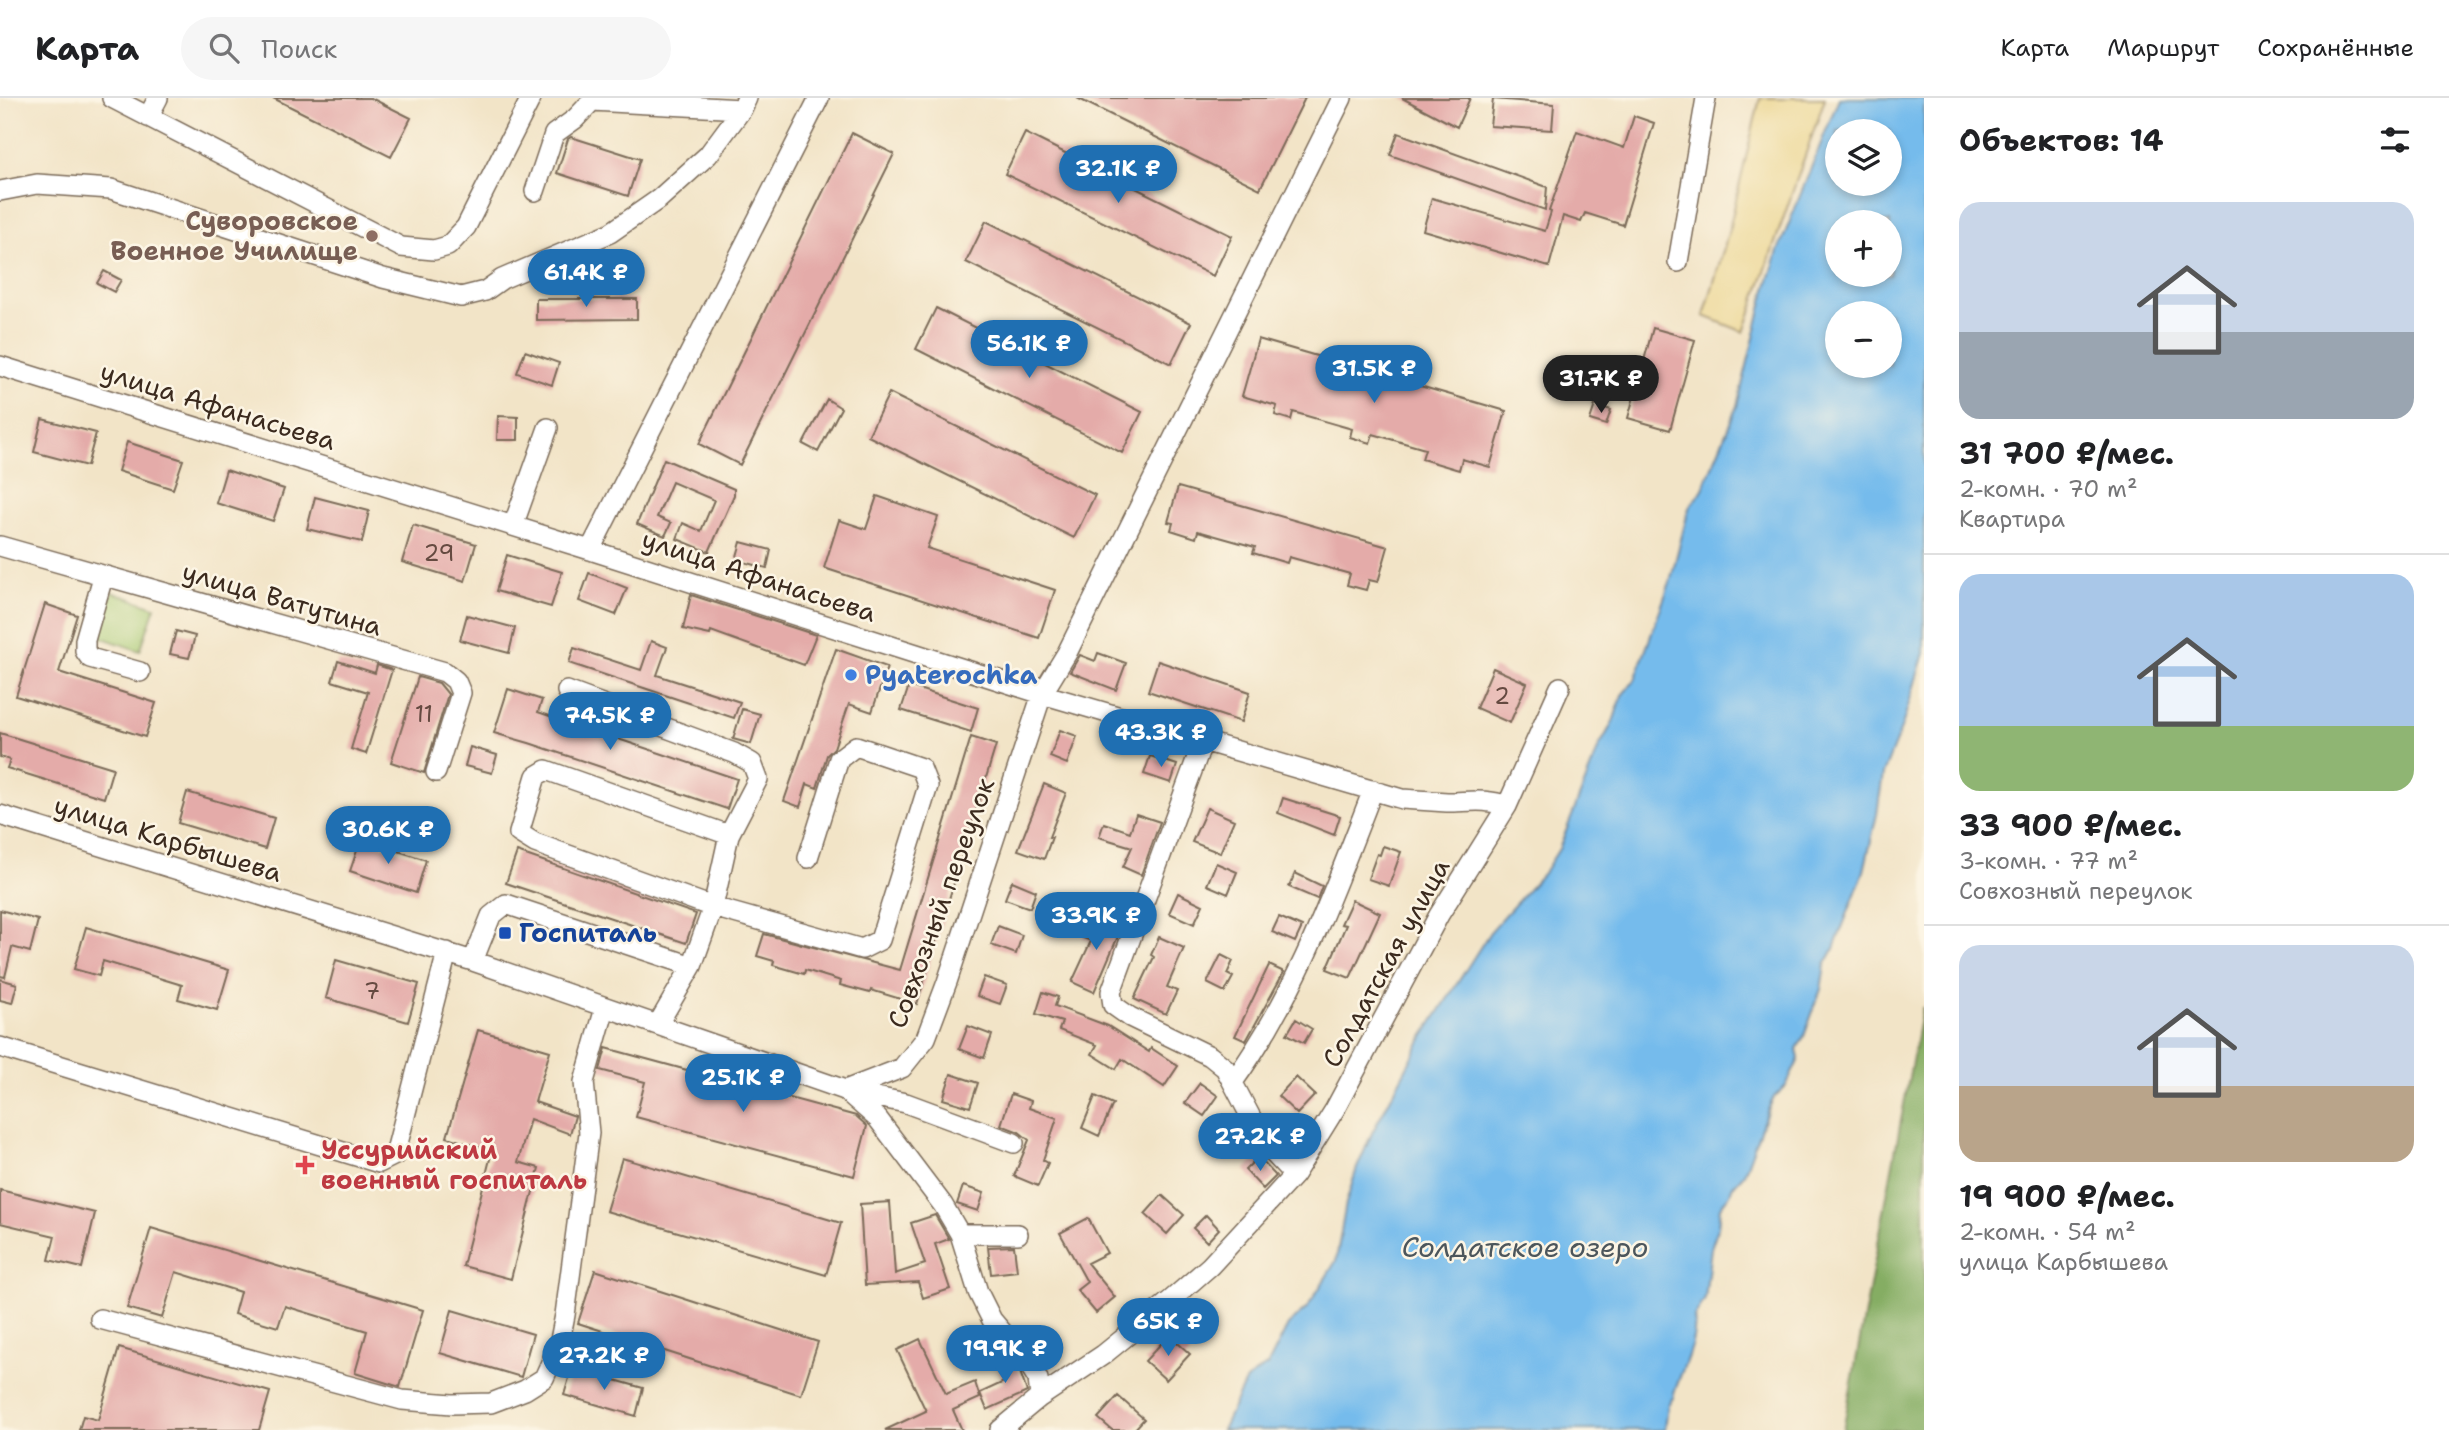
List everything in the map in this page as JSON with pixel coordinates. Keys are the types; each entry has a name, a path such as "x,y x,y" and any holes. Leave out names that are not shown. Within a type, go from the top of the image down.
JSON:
{"street":[{"path":"112,98 401,247 434,250 448,246 466,227 531,98"},
{"path":"148,117 158,98"},
{"path":"590,550 819,98"},
{"name":"Совхозный переулок","path":"845,1090 902,1068 926,1038 1042,694 1067,653 1342,98"},
{"path":"1678,262 1706,98"},
{"path":"535,191 554,134 575,120 592,100 744,104"},
{"path":"0,191 37,184 111,189 383,278 461,297 485,291 502,279 610,233 659,200 708,155 744,104"},
{"name":"улица Афанасьева","path":"0,366 1042,694 1402,799 1449,802 1479,799 1507,806"},
{"path":"513,526 548,428"},
{"name":"улица Ватутина","path":"0,546 445,672 456,681 461,694 436,772"},
{"path":"103,577 85,640 85,651 90,658 140,672"},
{"name":"Солдатская улица","path":"1000,1430 1040,1397 1103,1355 1171,1300 1210,1266 1294,1175 1335,1110 1440,915 1507,806 1560,687"},
{"path":"567,691 734,753 752,763 758,779 729,835 713,907 692,966 658,1024"},
{"path":"1203,741 1111,992 1113,1006 1210,1056 1225,1068 1265,1144 1294,1175"},
{"path":"729,835 546,770 536,776 519,833 535,843 713,907 862,949 880,940 928,786 921,768 856,746 839,759 808,858"},
{"path":"1233,1082 1284,1003 1320,927 1373,790"},
{"name":"улица Карбышева","path":"0,815 473,961 845,1090 878,1119 943,1205 960,1234 978,1292 992,1320 1027,1361 1038,1379 1040,1397"},
{"path":"473,961 491,916 506,904 692,966"},
{"path":"0,1047 379,1163 395,1155 446,953"},
{"path":"100,1319 402,1400 452,1404 491,1403 535,1384 544,1378 559,1345 565,1315 589,1133 584,1082 605,1007"},
{"path":"845,1090 906,1103 1014,1143"},
{"path":"960,1234 1018,1234"}],"green space":[{"path":"112,592 155,607 140,651 97,636"},
{"path":"1922,1008 1924,1430 1843,1430"}],"sand":[{"path":"1760,98 1825,98 1744,332 1704,316 1728,234"}],"water":[{"name":"Солдатское озеро","path":"1839,98 1924,98 1924,653 1902,726 1883,774 1864,871 1825,965 1821,989 1797,1049 1799,1059 1786,1086 1774,1097 1744,1174 1720,1207 1718,1227 1711,1248 1705,1299 1694,1317 1691,1348 1673,1398 1668,1404 1665,1430 1222,1430 1246,1380 1268,1365 1288,1325 1307,1308 1336,1261 1346,1203 1357,1168 1372,1133 1423,1037 1490,932 1545,871 1559,849 1622,695 1635,680 1670,582 1689,508 1703,489 1737,406 1778,251 1825,133 1825,196 1902,196 1902,119 1831,119"}],"building":[{"path":"273,98 371,98 411,118 391,157"},
{"path":"1077,98 1305,98 1260,189"},
{"path":"1402,98 1470,98 1457,127"},
{"path":"1493,99 1554,104 1552,130 1490,126"},
{"path":"1634,116 1654,123 1623,225 1585,213 1581,222 1563,216 1549,267 1423,230 1432,198 1545,231 1551,212 1549,211 1577,131 1624,148"},
{"path":"852,133 894,154 740,465 699,444"},
{"path":"1025,133 1232,236 1213,276 1005,174"},
{"path":"1398,133 1547,187 1545,210 1390,155"},
{"path":"571,137 640,159 628,196 557,173"},
{"path":"986,221 1191,323 1171,364 966,262"},
{"path":"104,271 121,280 114,292 97,283"},
{"path":"536,299 637,299 637,319 536,320"},
{"path":"936,308 1142,412 1122,453 916,349"},
{"path":"1653,328 1695,340 1670,430 1628,418"},
{"path":"1258,339 1506,411 1490,467 1462,459 1459,470 1422,459 1425,449 1373,434 1370,443 1350,437 1352,429 1293,412 1291,420 1275,415 1277,406 1242,396"},
{"path":"525,351 559,363 552,385 517,373"},
{"path":"889,393 1095,495 1074,538 868,436"},
{"path":"827,399 841,408 818,452 803,444"},
{"path":"1595,405 1611,410 1606,425 1590,420"},
{"path":"498,416 518,417 518,440 497,440"},
{"path":"42,419 96,433 87,466 34,452"},
{"path":"127,442 183,460 173,489 118,471"},
{"path":"664,459 734,489 734,495 709,552 677,539 683,523 701,531 714,500 672,482 657,517 671,523 665,536 637,524"},
{"path":"226,470 284,489 273,521 216,503"},
{"path":"1178,487 1388,547 1378,582 1369,580 1366,590 1347,585 1350,574 1289,557 1287,563 1253,553 1255,547 1198,531 1196,538 1171,530 1173,523 1168,522"},
{"path":"877,496 938,517 927,548 1055,590 1039,638 824,568 839,520 866,529"},
{"path":"315,497 369,511 362,542 307,529"},
{"path":"413,525 476,544 465,581 402,562"},
{"path":"741,542 771,550 767,568 736,560"},
{"path":"507,555 562,572 551,607 496,591"},
{"path":"589,573 627,588 616,615 579,601"},
{"path":"691,595 816,635 804,665 711,631 710,635 683,629"},
{"path":"45,604 77,615 59,672 156,703 145,737 16,696"},
{"path":"467,615 515,628 509,653 460,640"},
{"path":"176,631 195,636 189,658 170,654"},
{"path":"651,641 667,647 657,675 740,702 734,718 569,663 574,648 641,670"},
{"path":"836,649 887,667 872,712 849,704 834,748 827,755 817,788 807,784 800,807 784,801"},
{"path":"1098,653 1126,663 1116,690 1070,672 1080,655 1095,661"},
{"path":"338,661 375,673 377,665 392,670 366,754 351,749 368,692 332,681"},
{"path":"1158,661 1250,692 1241,722 1148,691"},
{"path":"1493,668 1527,683 1510,723 1476,708"},
{"path":"418,677 439,683 448,694 424,773 391,762"},
{"path":"909,686 978,708 971,732 901,710"},
{"path":"508,689 542,700 538,712 737,779 727,809 494,733"},
{"path":"742,709 760,714 751,744 733,739"},
{"path":"1060,730 1077,736 1067,764 1050,757"},
{"path":"0,733 113,768 104,798 7,768 10,760 0,757"},
{"path":"971,737 996,745 917,1004 871,990 870,993 840,985 841,981 805,970 804,974 773,965 774,961 757,956 764,934 900,970"},
{"path":"470,747 497,755 492,773 465,766"},
{"path":"1150,756 1177,765 1171,783 1144,774"},
{"path":"1044,784 1066,793 1049,837 1052,837 1044,859 1018,850"},
{"path":"187,792 274,818 265,849 178,823"},
{"path":"1283,798 1340,816 1334,835 1278,813"},
{"path":"1207,808 1234,820 1220,853 1192,842"},
{"path":"1136,814 1160,822 1141,875 1123,867 1132,847 1099,837 1104,823 1130,832"},
{"path":"361,839 426,860 416,893 350,871"},
{"path":"1383,846 1401,852 1389,886 1368,879 1377,854 1380,855"},
{"path":"517,852 696,914 686,943 506,883"},
{"path":"1216,863 1237,872 1228,894 1207,885"},
{"path":"1295,873 1322,886 1317,899 1289,887"},
{"path":"1012,881 1036,891 1030,908 1005,899"},
{"path":"1178,893 1203,905 1194,924 1169,913"},
{"path":"1352,900 1380,913 1350,978 1327,969 1346,925 1341,924"},
{"path":"0,910 38,920 30,952 12,947 5,977 0,976"},
{"path":"1091,916 1122,927 1094,992 1072,982 1091,941 1083,938"},
{"path":"1279,917 1302,927 1295,942 1272,932"},
{"path":"998,926 1022,935 1016,954 991,945"},
{"path":"86,927 229,970 217,1010 178,999 182,985 103,961 99,976 74,969"},
{"path":"1159,937 1184,948 1167,987 1177,991 1166,1014 1134,999 1154,957 1151,955"},
{"path":"1221,955 1233,961 1227,974 1233,977 1225,992 1207,983"},
{"path":"336,960 419,984 408,1022 326,998"},
{"path":"1269,965 1284,972 1246,1041 1235,1036"},
{"path":"984,977 1007,985 1000,1004 977,996"},
{"path":"0,979 17,984 12,1003 0,1000"},
{"path":"1043,992 1058,997 1055,1006 1108,1026 1149,1052 1151,1048 1178,1066 1164,1087 1122,1059 1116,1069 1092,1054 1097,1045 1059,1030 1062,1022 1036,1014"},
{"path":"1296,1019 1312,1029 1304,1043 1287,1034"},
{"path":"968,1026 992,1035 984,1058 959,1049"},
{"path":"478,1030 550,1051 535,1102 575,1116 570,1134 530,1119 518,1162 539,1168 511,1279 463,1266 492,1151 447,1137"},
{"path":"606,1048 856,1116 867,1126 854,1176 636,1117 645,1082 600,1070"},
{"path":"951,1074 978,1083 970,1107 943,1099"},
{"path":"1296,1077 1315,1095 1297,1114 1278,1096"},
{"path":"1200,1083 1218,1096 1204,1116 1185,1103"},
{"path":"1011,1094 1031,1101 1029,1108 1057,1118 1043,1160 1048,1163 1038,1186 1014,1176 1029,1140 1019,1132 1001,1125"},
{"path":"1095,1096 1113,1104 1099,1136 1082,1128"},
{"path":"1258,1157 1276,1176 1263,1189 1245,1170"},
{"path":"622,1158 841,1223 826,1275 606,1211"},
{"path":"963,1186 984,1193 978,1211 957,1204"},
{"path":"0,1190 95,1213 82,1268 49,1260 55,1236 0,1223"},
{"path":"1162,1195 1184,1215 1167,1234 1145,1214"},
{"path":"890,1202 895,1274 925,1264 911,1223 935,1215 949,1239 935,1244 950,1289 923,1298 918,1282 865,1285 860,1204"},
{"path":"1206,1215 1219,1229 1207,1242 1193,1228"},
{"path":"1088,1218 1107,1253 1087,1263 1115,1297 1096,1313 1077,1290 1087,1282 1060,1233"},
{"path":"151,1228 423,1310 400,1387 355,1373 367,1331 285,1306 278,1327 234,1314 240,1292 176,1272 162,1318 127,1308"},
{"path":"1014,1246 1017,1271 991,1274 988,1247"},
{"path":"595,1270 818,1342 801,1395 578,1323"},
{"path":"452,1310 533,1334 521,1377 440,1353"},
{"path":"1169,1335 1190,1354 1166,1380 1145,1361"},
{"path":"920,1339 946,1394 975,1382 980,1398 953,1410 962,1430 885,1430 926,1411 897,1350"},
{"path":"119,1348 270,1392 259,1430 79,1430 83,1416 98,1420"},
{"path":"1006,1355 1020,1372 1027,1392 987,1410 980,1393 1004,1382 995,1360"},
{"path":"572,1368 643,1388 636,1416 564,1395"},
{"path":"1118,1396 1144,1419 1134,1430 1112,1430 1098,1418"}],"place":[{"name":"Суворовское Военное Училище","path":"372,236"},
{"name":"Pyaterochka","path":"851,675"},
{"name":"Госпиталь","path":"505,933"},
{"name":"Уссурийский военный госпиталь","path":"305,1165"}]}
